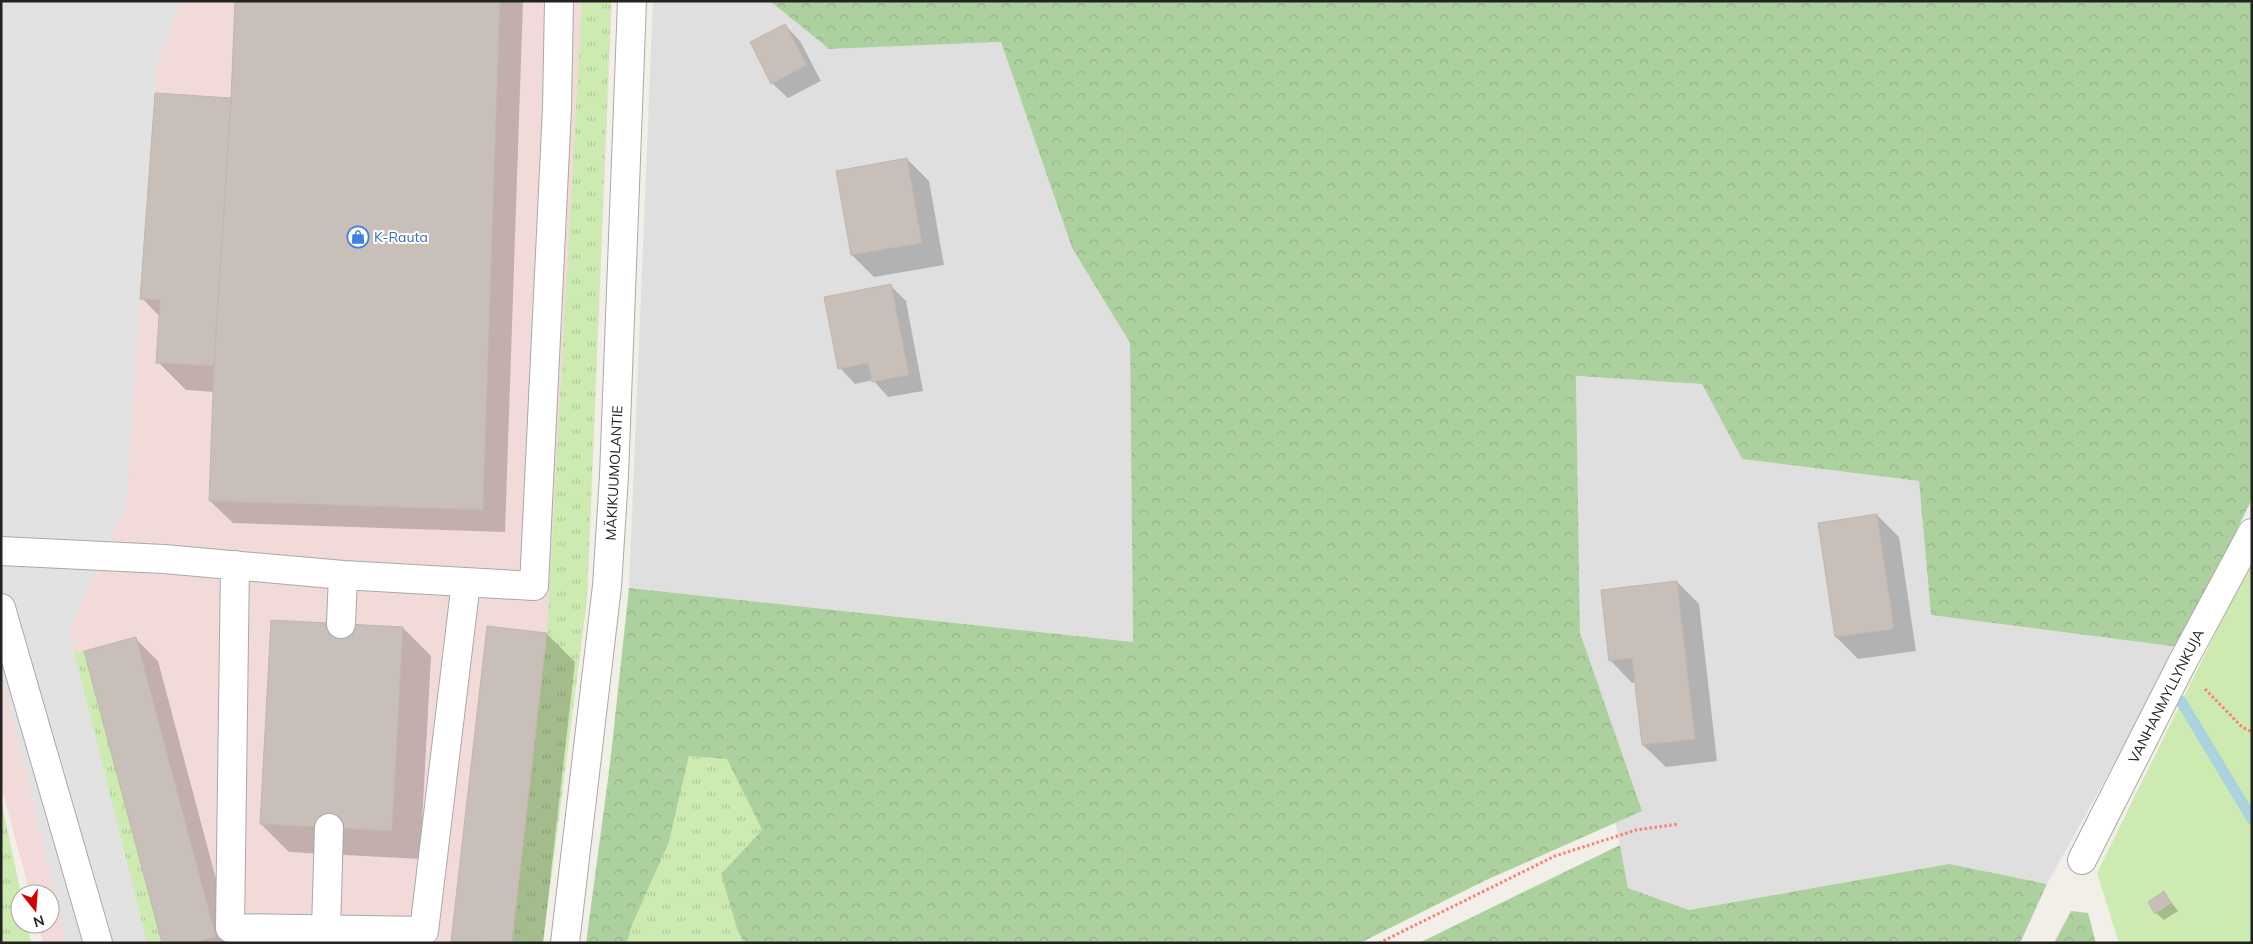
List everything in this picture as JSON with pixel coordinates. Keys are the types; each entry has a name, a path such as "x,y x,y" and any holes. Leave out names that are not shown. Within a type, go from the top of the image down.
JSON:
{"street":[{"path":"1,551 164,559 343,575 534,586 557,108 559,1"},
{"name":"MÄKIKUUMOLANTIE","path":"565,943 608,586 632,1"},
{"name":"VANHANMYLLYNKUJA","path":"2082,860 2180,665 2252,533"},
{"path":"235,565 230,928 424,931 466,582"},
{"path":"341,624 343,575"},
{"path":"1,608 98,943"},
{"path":"326,930 329,828"}],"path":[{"path":"2180,665 2242,727 2252,732"},
{"path":"1379,943 1555,856 1636,830 1679,824"}],"shaded area":[{"path":"1,1 612,1 587,599 543,943 43,943 41,934 60,934 60,884 27,884 1,785"},
{"path":"1,1 181,1 157,64 126,506 69,631 147,943 67,943 60,914 60,884 53,884 1,670"},
{"path":"653,1 770,1 829,49 1001,42 1072,248 1130,343 1133,642 629,588"},
{"path":"1576,376 1702,384 1742,459 1919,481 1931,615 2179,647 2047,884 1949,864 1689,910 1628,888 1580,633"}],"green space":[{"path":"582,1 611,1 587,599 543,943 512,943 547,633"},
{"path":"770,1 2252,1 2252,499 2179,647 1931,615 1919,481 1742,459 1702,384 1576,376 1580,633 1642,811 1484,881 1360,943 744,943 737,929 721,874 762,830 727,759 689,756 669,842 632,925 627,943 586,943 610,764 629,588 1133,642 1130,343 1072,248 1001,42 829,49"},
{"path":"2252,559 2252,943 2119,943 2097,873"},
{"path":"84,651 162,943 147,943 74,652"},
{"path":"689,756 727,758 762,830 721,874 737,929 744,943 627,943 632,925 669,842"},
{"path":"1,800 19,884 10,884 10,934 29,934 31,943 1,943"},
{"path":"1620,845 1628,888 1689,910 1949,864 2047,884 2020,943 1419,943"},
{"path":"2071,911 2088,913 2096,943 2054,943"}],"building":[{"name":"K-Rauta","path":"235,1 500,1 483,510 209,501 214,366 231,98"},
{"path":"785,24 807,65 771,84 750,42"},
{"path":"155,93 231,98 214,366 156,363 160,300 140,299"},
{"path":"907,158 922,243 851,255 836,171"},
{"path":"891,284 909,375 872,382 868,363 838,369 824,297"},
{"path":"1877,514 1894,629 1835,637 1818,523"},
{"path":"1677,581 1695,739 1642,745 1632,658 1609,661 1601,590"},
{"path":"271,620 403,627 392,831 260,824"},
{"path":"487,626 547,633 512,943 451,941"},
{"path":"136,637 216,937 194,943 162,943 84,651"},
{"path":"2164,891 2171,903 2155,914 2148,902"}],"waterway":[{"path":"2181,701 2252,819"}],"place":[{"name":"K-Rauta","path":"358,237"}]}
